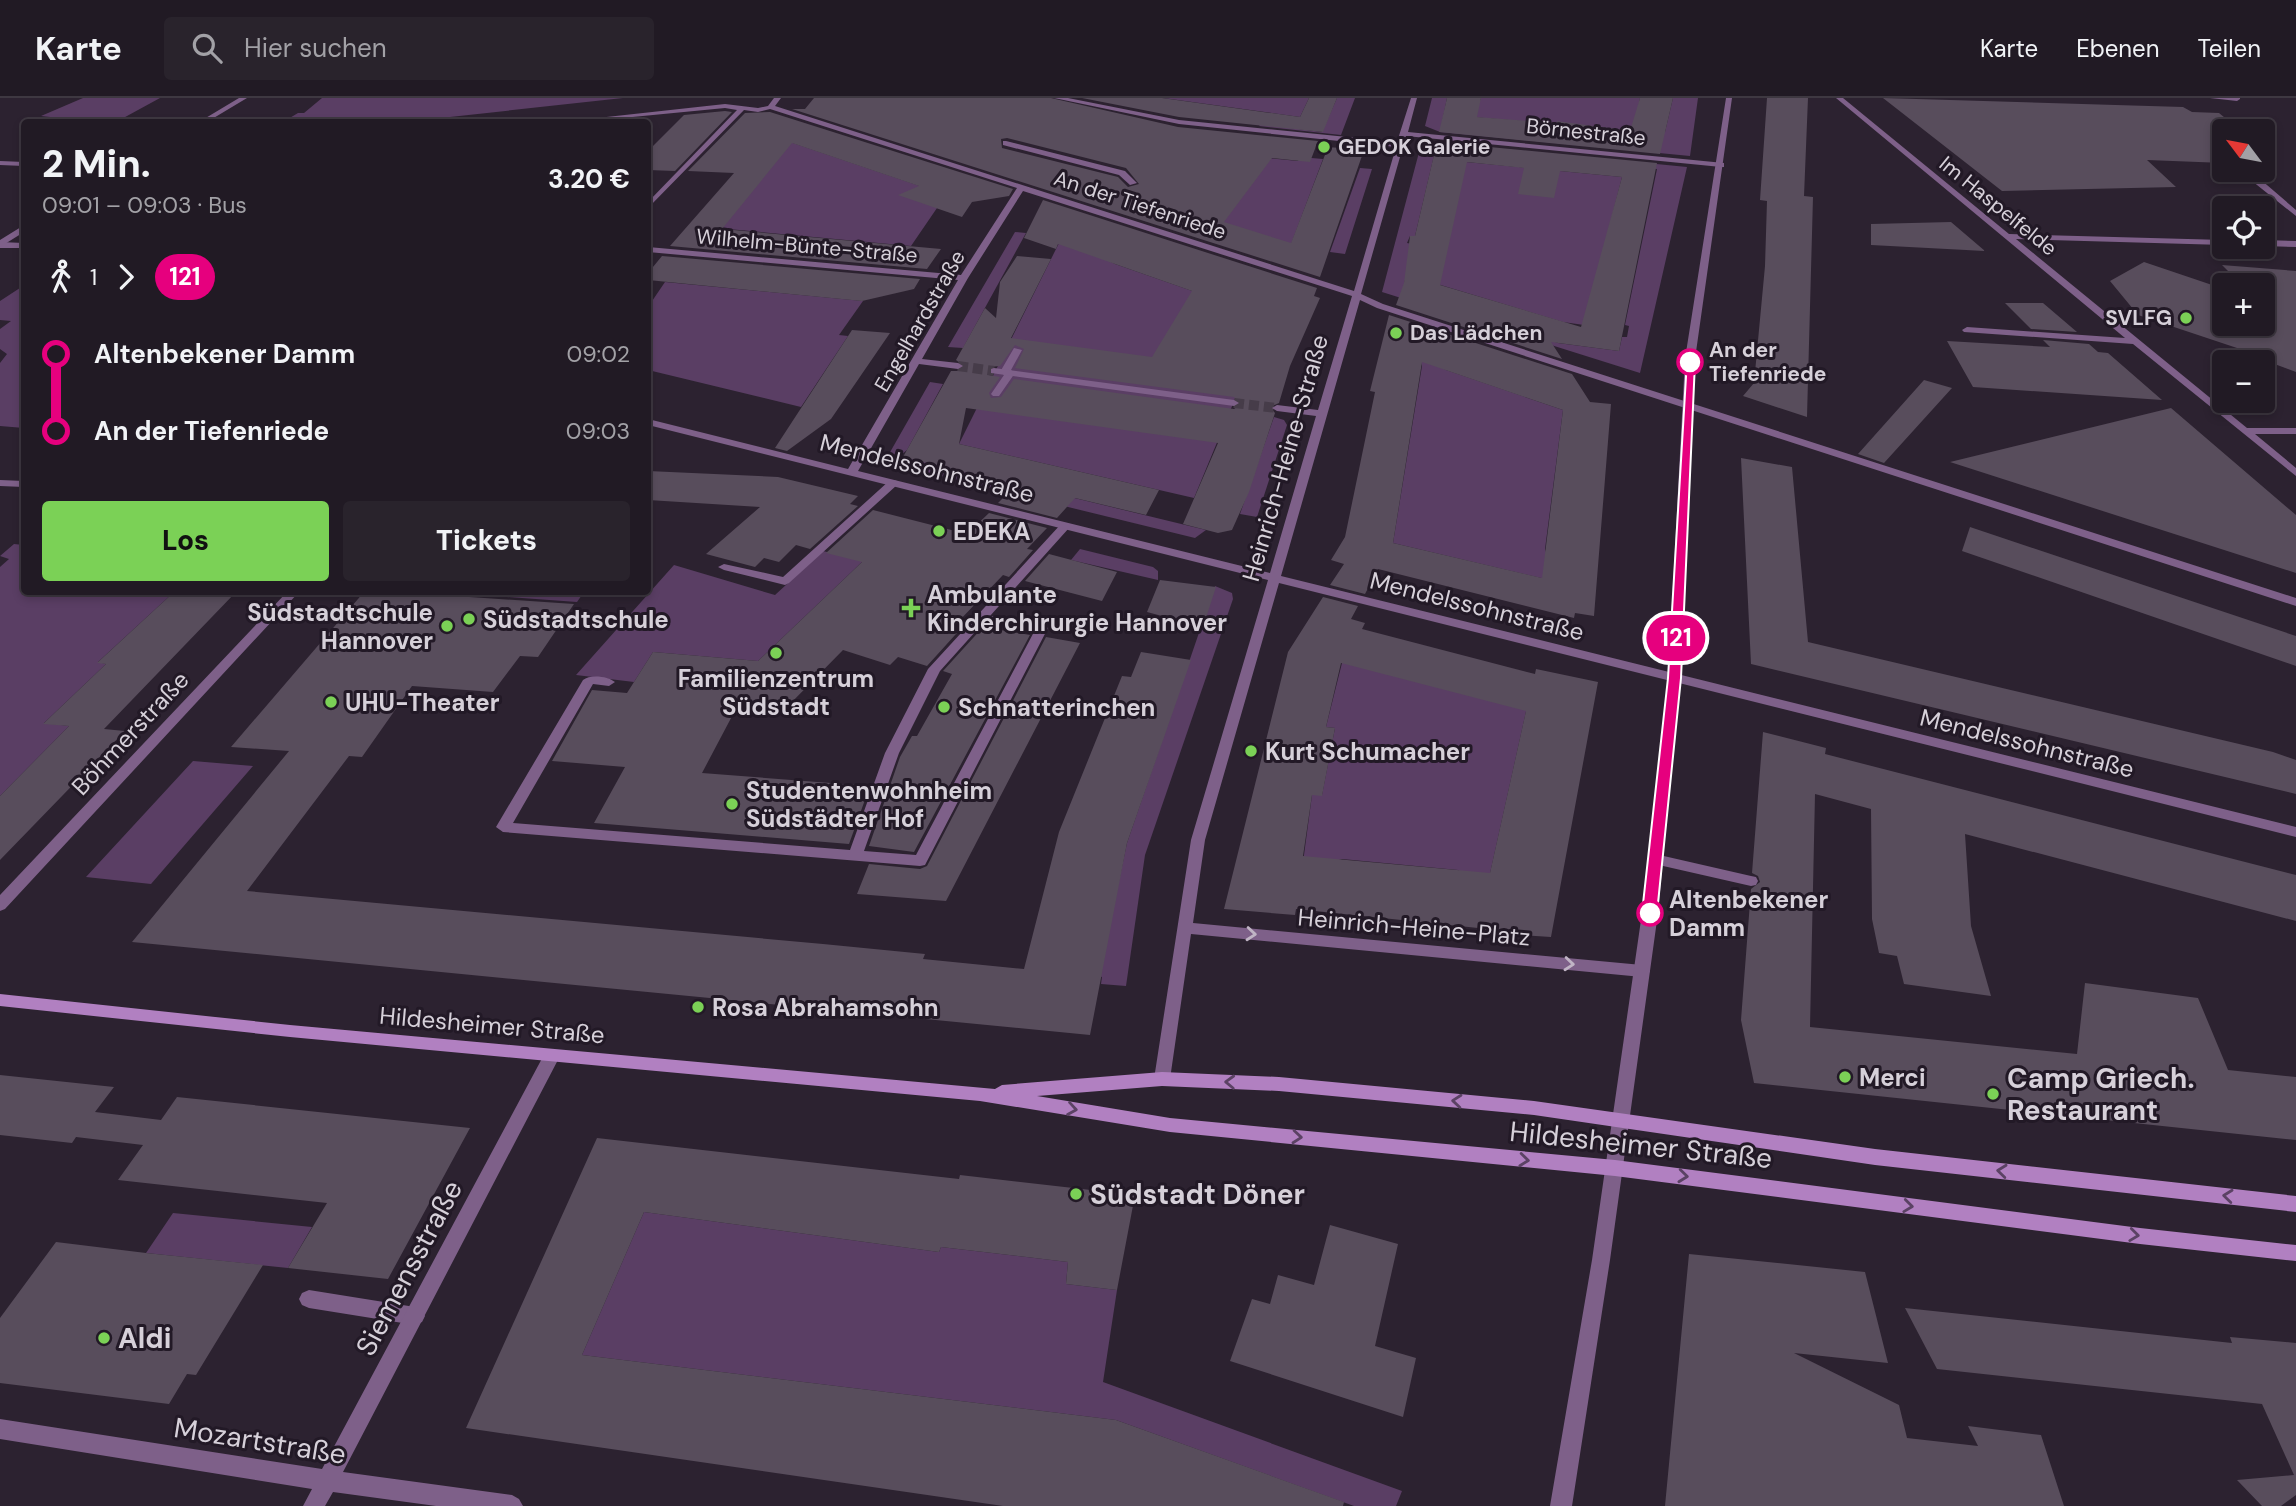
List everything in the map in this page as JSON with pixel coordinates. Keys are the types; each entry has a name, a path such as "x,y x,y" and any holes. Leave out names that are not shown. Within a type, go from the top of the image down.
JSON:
{"main road":[{"name":"Hildesheimer Straße","path":"0,1000 552,1056 980,1094 1170,1125 1615,1168 2140,1236 2296,1253"},
{"name":"Hildesheimer Straße","path":"980,1094 1162,1079 1279,1084 1534,1108 1875,1157 2296,1204"}],"street":[{"path":"208,119 243,98"},
{"path":"725,106 733,98"},
{"path":"595,119 725,106 741,110 770,107 778,98"},
{"path":"1057,98 1179,122 1401,145"},
{"name":"Heinrich-Heine-Straße","path":"1162,1079 1198,840 1275,579 1320,413 1414,98"},
{"path":"1561,1506 1615,1168 1642,971 1674,678 1686,404 1729,98"},
{"name":"Im Haspelfelde","path":"1839,98 2296,472"},
{"path":"2213,98 2237,99"},
{"name":"An der Tiefenriede","path":"770,107 1355,294 1380,306 2296,602"},
{"path":"651,203 741,110"},
{"name":"Börnestraße","path":"1405,134 1721,165"},
{"path":"1006,142 1122,173 1133,183"},
{"path":"0,163 21,164"},
{"path":"2258,182 2296,214"},
{"name":"Engelhardstraße","path":"851,472 964,278 1021,188"},
{"path":"0,245 21,231"},
{"path":"2007,236 2212,242"},
{"path":"2275,243 2296,244"},
{"path":"0,245 21,246"},
{"name":"Wilhelm-Bünte-Straße","path":"651,249 964,278"},
{"path":"1967,330 2135,341"},
{"path":"996,394 1003,372 1017,350"},
{"path":"917,361 958,366"},
{"path":"1003,372 1234,403"},
{"path":"1277,408 1320,413"},
{"name":"Mendelssohnstraße","path":"651,423 2296,832"},
{"path":"2246,431 2296,430"},
{"path":"776,595 785,581 892,483"},
{"path":"2,484 21,484"},
{"path":"855,855 887,752 934,669 1065,526"},
{"path":"724,567 785,581"},
{"name":"Böhmerstraße","path":"0,905 290,595"},
{"path":"609,682 589,680 503,827 920,861 1042,628 982,618"},
{"path":"1655,859 1751,881"},
{"name":"Heinrich-Heine-Platz","path":"1183,928 1642,971"},
{"name":"Siemensstraße","path":"314,1506 552,1056"},
{"path":"309,1299 415,1315"},
{"name":"Mozartstraße","path":"0,1429 512,1506"}],"shaded area":[{"path":"83,98 160,98 122,119 46,119 50,117 41,116"},
{"path":"322,98 623,98 431,119 288,119 298,113 304,113"},
{"path":"844,98 1245,156 1298,161 1300,157 1323,159 1290,247 1178,208 1186,171 1009,136"},
{"path":"1163,98 1309,98 1300,117"},
{"path":"1337,98 1355,98 1341,135 1259,126 1261,124 1322,132"},
{"path":"1432,98 1447,98 1441,127 1534,133 1665,132 1673,98 1698,98 1690,156 1440,132 1425,126"},
{"path":"1481,98 1640,98 1634,131 1473,117"},
{"path":"787,141 923,187 937,208 911,246 717,228"},
{"path":"1422,141 1687,167 1640,373 1382,292","holes":["1436,147 1657,169 1625,325 1629,326 1627,337 1622,337 1619,351 1558,343 1403,290 1412,244 1407,243 1410,236 1415,236"]},
{"path":"1466,162 1622,177 1584,325 1563,322 1434,283"},
{"path":"1360,168 1372,169 1345,254 1330,252"},
{"path":"1015,232 1026,233 963,348 948,347"},
{"path":"1062,237 1115,264 1198,293 1240,387 1194,498 959,444"},
{"path":"665,282 863,301 839,335 848,336 801,407 651,371 651,303"},
{"path":"21,287 21,428 0,426 0,363 7,354 0,349 0,329 11,321 0,320 0,301"},
{"path":"1419,355 1446,370 1563,410 1545,549 1554,581 1393,543 1422,366"},
{"path":"930,382 943,384 907,450 901,455 889,454"},
{"path":"1274,417 1284,420 1287,425 1257,517 1240,514"},
{"path":"903,458 1206,530 1195,538 896,465"},
{"path":"14,544 21,545 21,595 171,595 98,662 106,664 44,723 69,726 0,796 0,567 9,559 0,556"},
{"path":"1080,549 1153,567 1158,571 1158,580 1071,560"},
{"path":"823,551 863,561 758,661 653,652 634,682 576,675 647,595 651,595 651,591 674,565 775,595"},
{"path":"1215,586 1232,593 1233,599 1145,855 1126,986 1101,984 1102,977 1099,976 1127,843"},
{"path":"478,595 582,595 577,602"},
{"path":"1343,659 1527,707 1487,887 1458,870 1342,859 1302,870 1312,795 1322,795 1335,728 1326,727"},
{"path":"193,761 253,766 151,884 86,877"},
{"path":"644,1212 939,1252 941,1247 1068,1262 1066,1284 1117,1290 1103,1382 1402,1491 1396,1506 1354,1506 1116,1420 582,1355"},
{"path":"173,1213 312,1227 288,1268 146,1253"}],"building":[{"path":"814,98 1051,98 1178,127 1318,141 1310,162 1272,158 1224,222 1291,243 1328,147 1364,150 1320,277 792,109 805,109","holes":["1007,138 1126,168 1139,184 1128,187 1118,177 1002,148 1001,139"]},
{"path":"1082,98 1162,98 1300,117 1309,98 1337,98 1323,132 1179,117"},
{"path":"1447,98 1481,98 1477,117 1557,121 1630,131 1640,98 1673,98 1660,154 1439,132"},
{"path":"1767,98 1808,98 1804,196 1813,197 1807,417 1743,396 1754,383 1765,266 1767,201 1760,200"},
{"path":"1883,98 2183,107 2192,112 2219,113 2226,119 2212,119 2212,163 2147,160 2176,187 2002,191"},
{"path":"732,112 675,171 651,170 651,148 684,115"},
{"path":"770,112 1013,189 1009,196 972,202 962,217 898,195 919,186 792,143 722,229 941,249 927,269 670,246 734,173 688,171 745,113"},
{"path":"1437,142 1657,163 1619,351 1551,342 1562,359 1396,305 1404,283 1410,236 1415,236","holes":["1467,162 1524,168 1518,194 1554,198 1560,171 1622,177 1581,327 1440,285"]},
{"path":"1043,200 1317,288 1314,296 1320,298 1290,366 1279,403 1270,407 1275,413 1249,492 1232,530 1218,533 1183,524 1218,443 966,408 959,444 1159,490 1146,515 1075,498 1057,518 998,503 1016,485 903,457 951,371 959,371 965,367 956,360 985,308 996,318 1000,282 1017,256 1051,259 1011,338 1152,357 1192,291 1058,244 1056,249 1024,238","holes":["1015,345 1024,349 1015,368 1234,397 1241,404 1234,409 1014,379 1001,397 991,398 989,393 1000,377 989,375 989,367 1000,366"]},
{"path":"1951,222 1985,251 1871,245 1871,224"},
{"path":"662,256 920,279 914,289 862,301 651,280 651,269"},
{"name":"SVLFG","path":"2144,262 2212,285 2212,336 2275,336 2275,273 2230,273 2222,265 2296,271 2296,372 2275,364 2275,350 2243,350 2138,315 2110,281"},
{"path":"2005,303 2043,303 2077,332 2031,329"},
{"path":"1389,315 1572,374 1590,402 1611,404 1594,616 1575,613 1574,618 1378,569 1365,594 1330,585 1344,564 1331,560 1345,537 1375,392 1370,391","holes":["1422,362 1563,410 1542,578 1393,543"]},
{"path":"852,330 890,333 831,419 787,451 775,448"},
{"path":"2043,340 2089,344 2098,352 2108,353 2162,400 1973,387 1947,341 2050,347"},
{"path":"1924,380 1952,388 1884,463 1858,454"},
{"path":"2171,408 2296,515 2296,573 1950,462"},
{"path":"1741,458 1792,467 1808,642 2273,752 2296,760 2296,794 1751,664"},
{"path":"651,471 778,477 858,496 850,504 858,506 810,549 796,545 779,562 764,558 755,567 706,554 760,507 651,500"},
{"path":"873,510 967,534 989,513 1047,528 1027,549 1033,550 1009,577 1003,575 957,623 965,624 927,666 898,657 890,665 843,650 787,707 739,703 702,773 870,786 849,844 594,823 625,767 552,761 592,690 627,693 653,652 758,661 862,562 826,553"},
{"path":"1970,527 2296,636 2296,666 1962,551"},
{"path":"1049,554 1117,572 1102,601 1025,581"},
{"path":"1160,580 1216,587 1203,627 1147,612"},
{"path":"171,595 233,595 104,729 125,731 0,860 0,796 69,726 43,724 106,664 97,663"},
{"path":"361,595 440,595 574,604 538,657 520,656 493,692 412,686 362,757 349,756 247,891 925,954 923,959 1024,969 1059,832 1122,676 1131,677 1141,652 1191,660 1127,843 1090,1035 132,942 289,751 231,747"},
{"path":"1323,597 1358,606 1351,619 1365,623 1362,629 1535,674 1536,669 1598,682 1551,937 1478,932 1478,928 1296,909 1295,915 1224,909 1288,652","holes":["1341,663 1526,711 1490,873 1303,856 1312,795 1322,796 1335,728 1326,727"]},
{"path":"983,627 1030,635 914,852 869,846 900,757 912,736 917,736 952,674 943,671"},
{"path":"1046,637 1080,643 946,901 857,894 869,864 920,869 927,866"},
{"path":"1763,732 1826,748 1825,754 2296,875 2296,921 1965,834 1971,926 1991,996 1904,984 1897,956 1879,953 1872,919 1871,809 1815,794 1810,1027 2077,1054 2085,983 2198,998 2228,1070 2296,1077 2296,1140 1754,1083 1741,1020 1751,889 1760,882 1758,876 1752,873"},
{"path":"0,1075 114,1087 95,1112 161,1120 177,1097 470,1128 388,1279 288,1268 327,1203 118,1180 143,1145 76,1137 72,1143 0,1135"},
{"path":"597,1138 959,1179 960,1175 1135,1195 1117,1290 1066,1284 1068,1262 941,1247 939,1252 644,1212 582,1355 1116,1420 1344,1502 1343,1506 1003,1506 466,1428"},
{"path":"1330,1225 1398,1244 1375,1346 1416,1358 1403,1417 1230,1361 1252,1299 1270,1304 1278,1275 1314,1285"},
{"name":"Aldi","path":"56,1242 263,1265 196,1375 187,1374 169,1404 0,1383 0,1318"},
{"path":"1689,1254 1865,1272 1888,1363 1794,1353 1899,1405 1907,1438 1978,1446 1968,1426 2041,1435 2064,1506 1665,1506"},
{"path":"1905,1308 2232,1343 2230,1337 2296,1343 2296,1495 2281,1506 2262,1506 2237,1480 2294,1475 2262,1404 1937,1369"}],"tunnel":[{"path":"958,366 994,371"},
{"path":"1234,403 1277,408"}],"bus line":[{"name":"121","path":"1650,913 1674,678 1690,362"}],"place":[{"name":"GEDOK Galerie","path":"1324,147"},
{"name":"SVLFG","path":"2186,318"},
{"name":"Das Lädchen","path":"1396,333"},
{"name":"An der Tiefenriede","path":"1690,362"},
{"name":"EDEKA","path":"939,531"},
{"name":"Ambulante Kinderchirurgie Hannover","path":"911,608"},
{"name":"Südstadtschule","path":"469,619"},
{"name":"Südstadtschule Hannover","path":"447,626"},
{"name":"Familienzentrum Südstadt","path":"776,653"},
{"name":"UHU-Theater","path":"331,702"},
{"name":"Schnatterinchen","path":"944,707"},
{"name":"Kurt Schumacher","path":"1251,751"},
{"name":"Studentenwohnheim Südstädter Hof","path":"732,804"},
{"name":"Altenbekener Damm","path":"1650,913"},
{"name":"Rosa Abrahamsohn","path":"698,1007"},
{"name":"Merci","path":"1845,1077"},
{"name":"Camp Griech. Restaurant","path":"1993,1094"},
{"name":"Südstadt Döner","path":"1076,1194"},
{"name":"Aldi","path":"104,1338"}]}
